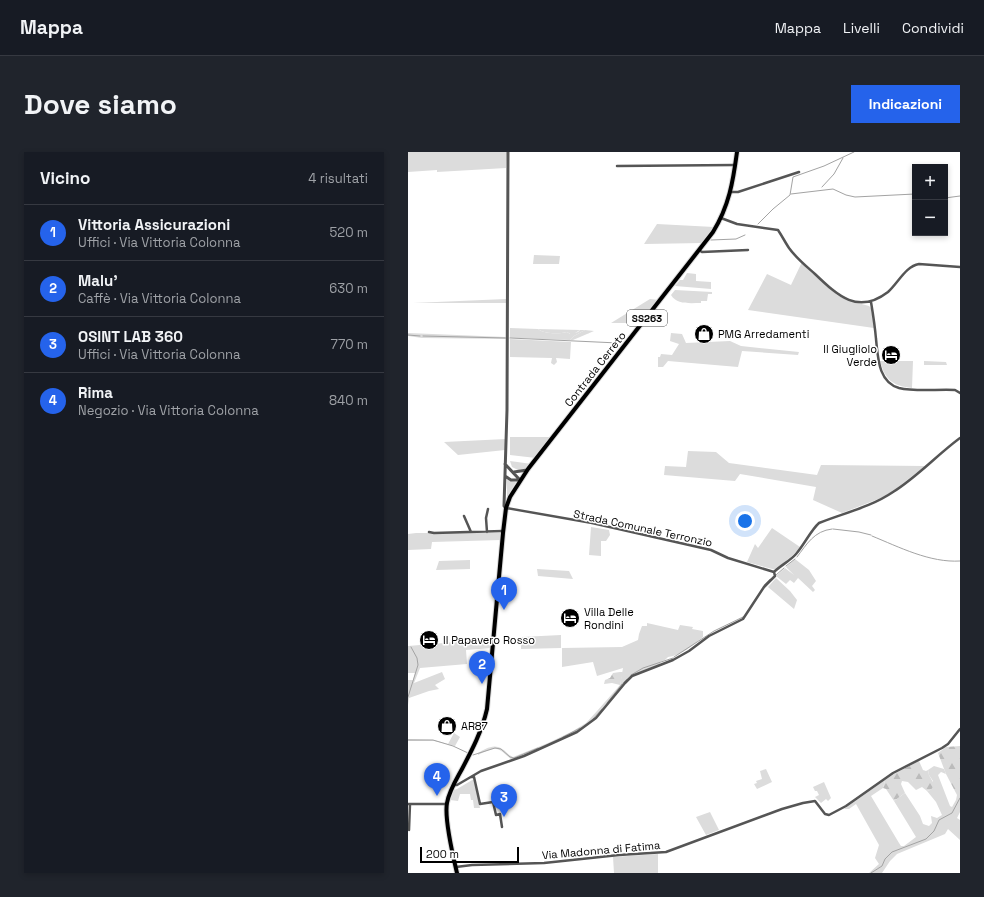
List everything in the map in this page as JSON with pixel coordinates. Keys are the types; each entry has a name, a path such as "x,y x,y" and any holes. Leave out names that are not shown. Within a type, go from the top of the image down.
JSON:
{"main road":[{"name":"Contrada Cerreto","path":"528,470 699,250 721,218 731,192 738,152"},
{"name":"SS263","path":"457,873 446,815 446,804 485,721 506,508 513,491 528,470"}],"street":[{"path":"506,508 504,506 506,464 508,152"},
{"path":"617,166 736,165"},
{"path":"731,192 738,192 799,172"},
{"path":"721,218 737,224 778,230 790,249 832,290 847,299 861,302 872,302 890,290 913,265 919,264 960,267"},
{"path":"699,250 702,252 748,250"},
{"path":"872,302 878,360 882,372 887,380 895,386 905,389 955,390 960,393"},
{"path":"454,785 458,785 481,771 524,756 577,732 596,718 632,676 673,660 689,651 709,636 743,619 764,587 775,576 774,572 797,553 819,523 880,500 892,493 907,483 960,438"},
{"path":"506,464 520,480"},
{"path":"514,472 528,470"},
{"path":"505,476 511,480 520,480"},
{"path":"487,532 486,518 488,508"},
{"name":"Strada Comunale Terronzio","path":"506,508 592,523 711,550 728,558 774,572"},
{"path":"464,516 471,532"},
{"path":"428,532 503,532"},
{"name":"Via Madonna di Fatima","path":"456,867 472,865 542,863 666,852 782,809 815,801 825,814 829,815 846,806 893,773 942,748 948,744 960,729"},
{"path":"470,778 474,777 480,804 493,802 496,815 500,814 502,827"},
{"path":"409,830 409,804 446,804"}],"green space":[{"path":"408,152 507,152 506,168 408,172"},
{"path":"657,224 714,227 703,243 644,244"},
{"path":"534,255 560,256 559,264 533,264"},
{"path":"802,262 837,295 847,300 869,306 871,308 874,328 748,310 767,274 791,285"},
{"path":"687,273 696,274 696,281 711,282 711,289 675,286 680,280 683,280"},
{"path":"675,290 712,292 712,294 708,294 707,301 701,301 701,303 684,303 680,302 671,295"},
{"path":"506,299 506,303 413,303"},
{"path":"650,299 659,300 640,323 611,323"},
{"path":"510,328 538,329 548,333 567,332 570,334 580,330 585,330 570,340 510,338"},
{"path":"538,329 580,330 572,335 567,332 552,333 544,332"},
{"path":"585,330 594,331 570,340 574,336"},
{"path":"408,333 506,337 506,339 422,338 408,336"},
{"path":"671,333 682,334 686,343 730,341 741,346 799,352 798,355 742,351 738,367 668,361 663,367 658,367 658,357 660,357 661,354 672,355 679,344 670,341"},
{"path":"510,339 571,342 570,359 556,358 557,362 554,365 551,363 552,358 510,357"},
{"path":"880,361 913,361 912,388 900,386 891,381 884,373"},
{"path":"924,361 946,362 947,365 924,365"},
{"path":"510,437 551,437 536,458 510,455"},
{"path":"506,439 505,450 458,455 444,442"},
{"path":"688,451 716,452 729,463 817,475 821,465 925,466 892,492 881,498 842,513 813,500 816,487 740,474 735,481 664,475 665,466 686,467"},
{"path":"510,461 532,464 527,469 518,470 512,467"},
{"path":"507,480 516,482 507,497"},
{"path":"591,527 609,530 610,535 606,541 601,541 601,556 589,555"},
{"path":"772,528 800,547 776,570 747,562 755,544 758,548"},
{"path":"501,533 501,540 432,542 431,549 408,550 408,534"},
{"path":"795,559 809,570 816,581 812,586 815,590 813,592 798,578 794,583 790,580 786,584 776,576 785,568 794,575 786,567"},
{"path":"470,560 470,569 436,570 439,561"},
{"path":"537,569 569,571 573,579 538,576"},
{"path":"776,578 797,600 794,609 768,587"},
{"path":"647,623 678,630 680,625 693,627 692,629 703,631 703,637 691,647 660,662 660,665 633,675 593,719 579,730 512,760 503,752 496,749 489,750 478,755 478,753 487,748 499,747 513,757 548,743 586,723 620,685 623,668 597,676 593,662 562,667 562,648 622,647 638,640 642,626 647,626"},
{"path":"561,635 561,648 521,649 521,637"},
{"path":"492,639 491,648 466,650 467,664 420,668 414,683 442,672 445,679 435,685 439,689 409,698 408,705 408,680 413,680 415,673 408,673 408,646"},
{"path":"623,672 620,685 612,683 604,684 605,680 610,678 613,673"},
{"path":"454,733 460,737 455,746 434,741 408,741 408,739 434,740 448,744"},
{"path":"960,746 960,800 956,800 957,795 946,774 938,753 946,747"},
{"path":"919,761 923,770 928,770 934,784 932,788 927,791 922,787 916,790 908,782 902,781 901,784 905,793 894,801 886,789 883,788 885,780"},
{"path":"934,766 944,769 946,774 941,772 938,775 950,806 952,807 956,800 960,800 960,812 957,818 960,820 960,840 948,829 945,834 897,854 882,873 869,873 879,864 875,858 879,845 856,804 849,809 844,809 885,780 883,788 871,796 899,843 901,846 904,846 916,837 894,801 905,793 920,816 923,824 929,826 932,823 931,816 937,818 942,815 936,802 927,791 930,790 933,781 928,770"},
{"path":"766,769 772,782 757,789 754,784 757,783 756,781 762,779 760,771"},
{"path":"474,779 480,808 474,808 473,800 471,800 470,794 460,794 458,801 450,800 454,790"},
{"path":"824,782 831,798 828,801 826,799 821,803 815,797 819,795 813,787"},
{"path":"710,812 719,830 706,835 696,817"},
{"path":"658,854 658,873 614,873 613,857"}],"waterway":[{"path":"758,224 790,195 793,177 824,166 854,152"},
{"path":"822,187 834,174 843,158"},
{"path":"791,194 833,189 855,197 912,194"},
{"path":"948,198 960,196"},
{"path":"711,240 736,239 745,235"},
{"path":"408,335 420,336"},
{"path":"423,336 505,338"},
{"path":"510,338 618,343"},
{"path":"797,557 816,535 820,532 832,529"},
{"path":"833,529 871,535"},
{"path":"872,536 926,557 949,561 960,561"},
{"path":"786,566 795,559"},
{"path":"776,575 784,568"},
{"path":"764,585 770,579"},
{"path":"674,657 714,631 743,617"},
{"path":"408,697 418,665 417,658 411,647"},
{"path":"631,675 643,668 673,658"},
{"path":"623,683 627,679"},
{"path":"607,703 622,684"},
{"path":"593,719 602,709"},
{"path":"563,737 580,728"},
{"path":"408,740 433,740 453,746 468,753"},
{"path":"473,755 495,748 501,749 510,757 514,758 538,748"},
{"path":"871,873 882,866 885,859 892,852 926,839 934,831 939,820 952,813 960,798"}],"place":[{"name":"PMG Arredamenti","path":"704,334"},
{"name":"Il Giugliolo Verde","path":"891,355"},
{"name":"Vittoria Assicurazioni","path":"504,610"},
{"name":"Villa Delle Rondini","path":"570,618"},
{"name":"Il Papavero Rosso","path":"429,640"},
{"name":"Malu'","path":"482,684"},
{"name":"AR87","path":"447,726"},
{"name":"Rima","path":"437,796"},
{"name":"OSINT LAB 360","path":"504,817"}]}
